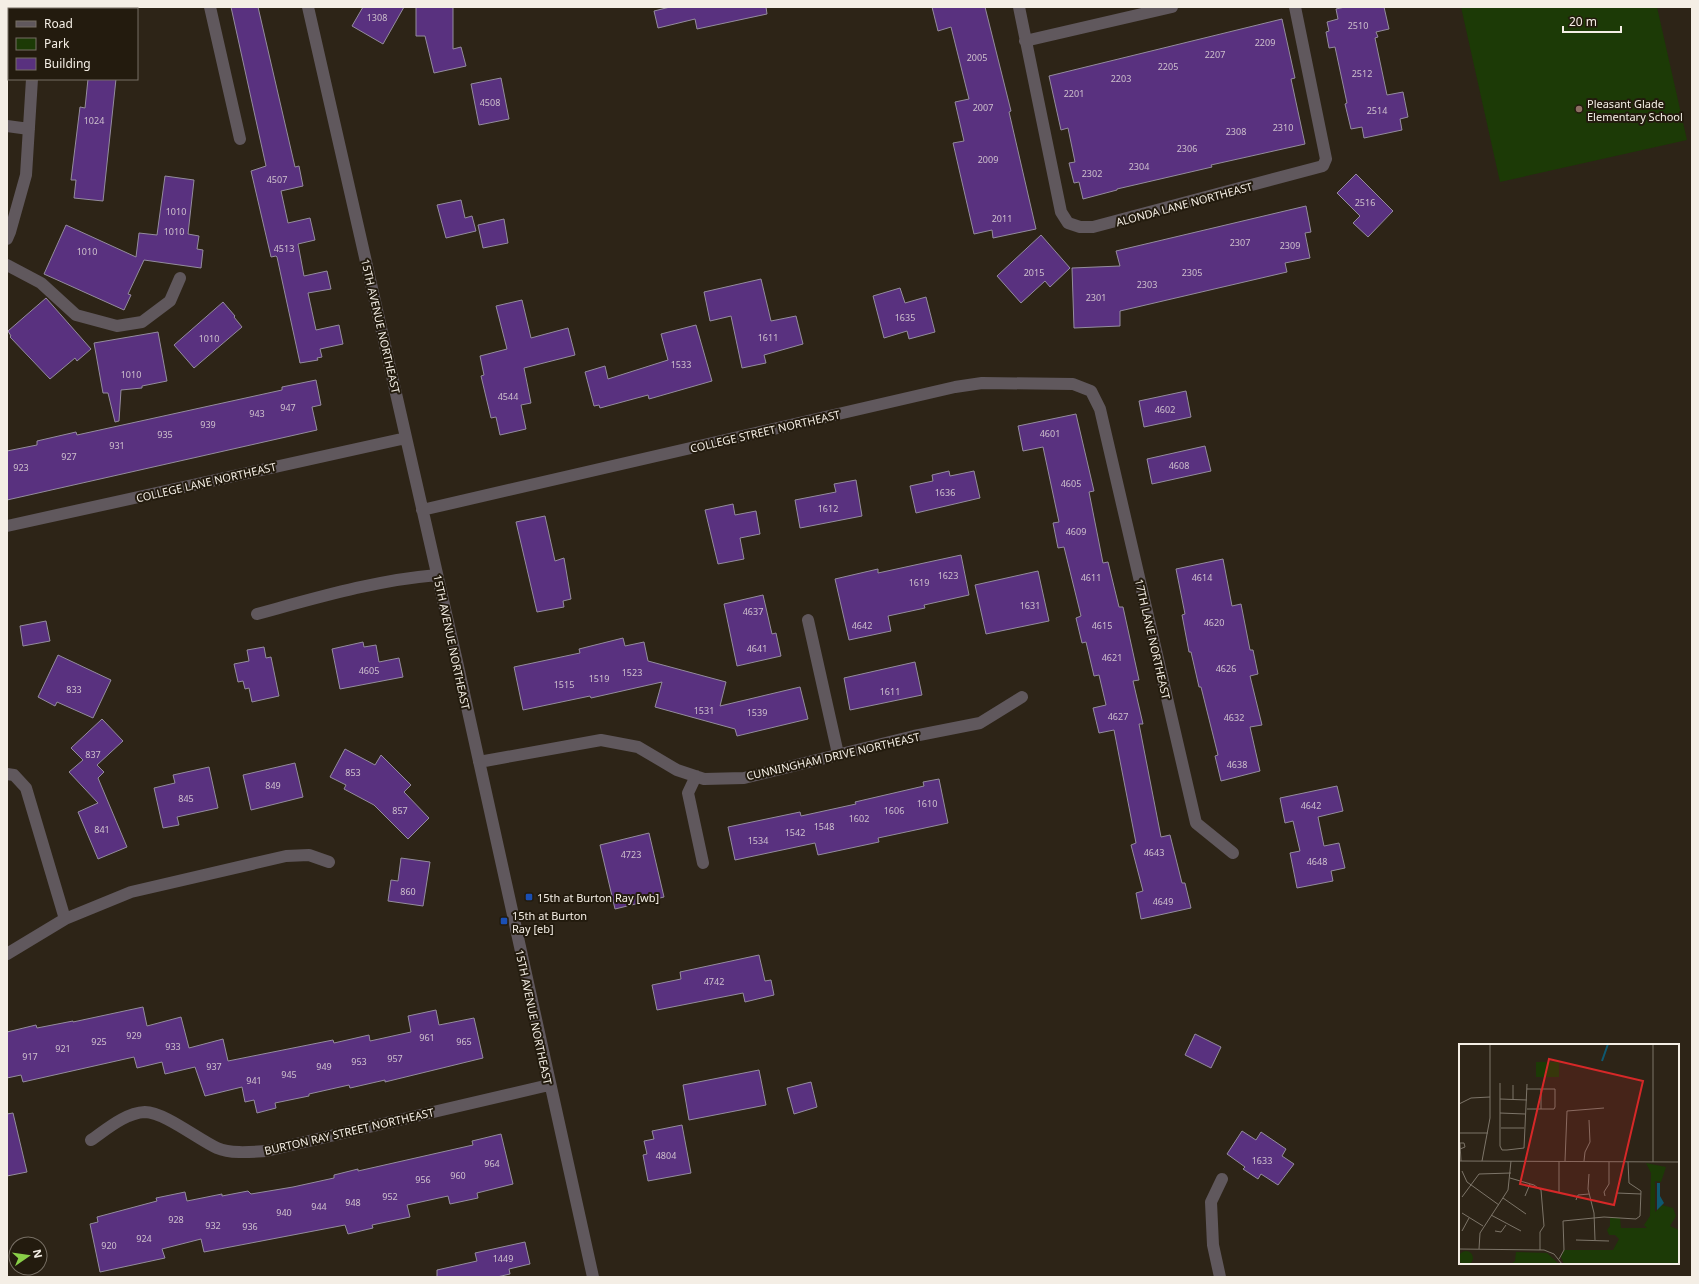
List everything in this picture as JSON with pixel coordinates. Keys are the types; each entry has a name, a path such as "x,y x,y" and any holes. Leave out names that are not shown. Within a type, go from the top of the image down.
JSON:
{"street":[{"path":"210,7 240,139"},
{"name":"15TH AVENUE NORTHEAST","path":"308,7 479,762 549,1085 593,1277"},
{"name":"ALONDA LANE NORTHEAST","path":"1019,7 1061,212 1068,223 1080,227 1093,227 1323,166 1326,160 1295,7"},
{"path":"1025,42 1172,7"},
{"path":"7,239 26,175 32,80"},
{"path":"7,126 29,129"},
{"path":"7,265 41,283 76,314 116,326 142,322 170,301 180,278"},
{"name":"COLLEGE STREET NORTHEAST","path":"422,510 955,387 982,383 1073,384 1091,391 1100,409"},
{"name":"17TH LANE NORTHEAST","path":"1100,409 1196,822 1232,853"},
{"name":"COLLEGE LANE NORTHEAST","path":"7,526 406,438"},
{"path":"257,614 337,593 413,577 437,575"},
{"path":"808,620 838,754"},
{"name":"CUNNINGHAM DRIVE NORTHEAST","path":"479,762 601,740 638,747 677,770 704,779 744,778 914,736 980,723 1022,697"},
{"path":"7,774 14,775 26,788 65,919"},
{"path":"696,776 688,793 703,863"},
{"path":"7,954 65,919 131,892 286,856 309,856 329,862"},
{"name":"BURTON RAY STREET NORTHEAST","path":"91,1140 126,1116 146,1112 168,1119 218,1148 242,1152 266,1151 549,1085"},
{"path":"1220,1277 1213,1245 1211,1202 1222,1179"}],"green space":[{"path":"1461,7 1657,7 1687,140 1500,182"}],"building":[{"path":"231,7 258,7 295,167 299,166 303,186 281,191 288,223 310,218 315,240 298,244 304,276 327,271 331,289 308,293 316,330 339,325 343,344 320,349 322,357 317,358 318,360 300,363 277,257 271,257 251,171 266,166"},
{"path":"363,7 404,7 383,44 352,26"},
{"path":"416,7 453,7 453,49 461,47 466,66 434,73 425,36 416,36"},
{"path":"670,7 766,7 767,14 697,29 695,19 658,28 654,11"},
{"path":"932,7 985,7 1011,111 1009,112 1036,229 993,238 992,230 974,234 953,143 964,141 955,102 969,99 951,27 938,31"},
{"path":"1345,7 1384,7 1389,29 1376,32 1378,37 1375,38 1387,95 1403,92 1408,117 1400,119 1402,130 1364,138 1362,127 1351,129 1335,47 1329,48 1326,32 1329,31 1327,22 1338,19 1336,9"},
{"path":"1282,19 1295,78 1291,79 1305,144 1211,165 1212,167 1117,189 1083,199 1079,182 1074,183 1069,163 1075,162 1068,128 1061,130 1049,76"},
{"path":"501,78 509,119 479,125 471,84"},
{"path":"88,80 116,80 103,201 74,198 76,180 71,180 80,107 85,108"},
{"path":"1356,174 1393,211 1368,237 1353,223 1360,216 1337,193"},
{"path":"165,176 194,180 188,234 199,236 197,249 203,250 201,268 144,260 128,294 131,295 124,310 44,274 66,225 136,257 139,233 157,235"},
{"path":"461,200 465,218 472,216 476,231 446,238 437,205"},
{"path":"1306,206 1311,232 1305,233 1310,258 1285,263 1287,272 1120,311 1120,326 1074,328 1072,268 1120,266 1116,251"},
{"path":"504,219 508,243 483,248 478,225"},
{"path":"1041,235 1070,268 1050,287 1045,281 1021,303 997,276"},
{"path":"761,279 771,321 796,316 803,344 764,355 766,363 742,368 731,316 710,321 704,292"},
{"path":"900,288 905,303 926,297 935,332 909,339 907,331 884,338 873,296"},
{"path":"46,298 91,349 77,361 75,358 50,379 10,337 11,336 8,331"},
{"path":"522,300 531,338 568,328 575,355 524,368 531,403 521,405 526,429 500,435 496,417 491,418 481,376 484,375 480,356 507,349 496,306"},
{"path":"223,302 242,327 194,368 174,345"},
{"path":"696,325 712,381 649,399 648,395 600,408 599,405 594,406 585,372 605,366 608,379 668,360 661,334"},
{"path":"158,332 167,381 142,386 142,388 121,390 119,421 115,422 108,393 103,393 94,343"},
{"path":"316,380 321,405 312,407 317,430 7,500 7,451 37,445 37,441 76,432 77,435 282,390 282,387"},
{"path":"1186,391 1191,417 1144,427 1139,401"},
{"path":"1076,414 1094,491 1089,492 1103,563 1108,562 1119,607 1123,607 1139,680 1133,681 1143,724 1139,724 1161,837 1170,835 1182,883 1185,883 1191,908 1141,919 1136,893 1143,891 1131,845 1136,843 1114,730 1099,733 1093,708 1106,705 1099,675 1094,676 1086,642 1082,643 1076,618 1081,616 1064,547 1058,548 1053,523 1059,522 1043,447 1023,451 1018,426"},
{"path":"1205,446 1211,471 1152,484 1147,459"},
{"path":"949,471 950,476 974,471 980,498 916,513 910,486 933,481 932,475"},
{"path":"856,480 862,516 800,528 795,500 836,492 834,484"},
{"path":"733,504 735,515 756,511 760,534 740,538 744,559 718,564 705,510"},
{"path":"545,516 555,561 564,558 571,599 563,601 564,607 537,612 516,522"},
{"path":"961,555 969,595 924,605 925,608 888,616 891,631 849,640 835,579 878,569 878,573"},
{"path":"1223,559 1232,606 1241,604 1250,650 1253,650 1258,674 1250,676 1262,725 1250,727 1260,771 1221,781 1215,756 1218,755 1201,687 1199,687 1191,652 1189,652 1182,615 1185,614 1176,569"},
{"path":"1038,571 1049,621 986,634 975,585"},
{"path":"763,595 772,634 776,633 781,656 737,666 724,604"},
{"path":"46,621 50,641 23,646 20,626"},
{"path":"623,638 625,646 644,642 648,661 726,682 720,706 800,687 808,719 737,736 735,729 655,707 662,682 591,698 590,696 523,710 514,667 580,653 579,649"},
{"path":"363,642 364,647 376,645 379,662 399,658 403,677 340,689 332,649"},
{"path":"264,647 266,658 271,657 279,696 252,702 249,688 245,689 243,681 238,682 234,664 249,661 247,650"},
{"path":"58,655 111,680 93,718 57,702 55,706 38,697"},
{"path":"915,662 922,695 850,710 844,678"},
{"path":"102,719 123,741 97,765 104,772 98,778 127,847 98,859 78,812 98,803 69,772 83,760 71,748"},
{"path":"345,749 375,765 381,755 411,785 404,792 429,818 408,839 374,805 344,789 346,785 330,777"},
{"path":"295,763 303,797 251,810 243,775"},
{"path":"209,767 218,808 177,817 179,825 163,828 154,788 175,783 173,775"},
{"path":"939,779 948,823 878,838 879,842 818,855 815,843 735,860 728,827 800,812 801,816 856,804 855,802 924,786 923,782"},
{"path":"1337,786 1343,811 1318,817 1324,846 1339,843 1345,868 1331,871 1333,881 1297,888 1290,853 1300,851 1293,821 1285,823 1280,798"},
{"path":"649,833 664,897 615,909 600,845"},
{"path":"401,858 430,862 423,906 388,901 391,880 398,881"},
{"path":"759,955 765,981 771,980 774,995 745,1002 743,993 657,1010 652,985 681,979 680,972"},
{"path":"143,1007 147,1026 181,1017 189,1048 223,1039 228,1061 333,1040 334,1043 369,1035 370,1041 411,1032 408,1016 436,1010 439,1025 474,1018 483,1058 385,1082 385,1080 350,1088 349,1085 309,1094 309,1096 275,1103 276,1108 257,1113 254,1100 245,1102 242,1087 205,1096 195,1067 165,1074 162,1062 137,1068 134,1057 23,1082 21,1075 7,1078 7,1032 36,1025 37,1028 73,1022"},
{"path":"1195,1034 1221,1047 1211,1068 1185,1055"},
{"path":"759,1070 766,1105 689,1120 683,1085"},
{"path":"811,1082 817,1107 794,1114 787,1088"},
{"path":"13,1113 27,1172 7,1176 7,1114"},
{"path":"682,1125 691,1173 648,1181 643,1155 647,1154 644,1141 654,1139 652,1131"},
{"path":"1242,1131 1256,1140 1261,1132 1286,1149 1282,1156 1294,1164 1278,1185 1261,1174 1258,1179 1243,1169 1245,1167 1227,1154"},
{"path":"501,1134 513,1184 477,1193 478,1198 450,1204 448,1196 407,1205 410,1217 372,1225 373,1228 348,1234 345,1225 204,1252 201,1239 162,1249 165,1258 100,1272 90,1224 98,1222 97,1217 157,1201 156,1198 185,1192 187,1201 222,1194 222,1196 248,1191 251,1194 293,1187 334,1178 334,1175 358,1169 358,1171 473,1145 472,1141"},
{"path":"525,1242 530,1264 509,1269 510,1274 497,1277 437,1277 437,1270 477,1261 475,1253"}],"place":[{"name":"Pleasant Glade Elementary School","path":"1579,109"},
{"name":"15th at Burton Ray [wb]","path":"529,897"},
{"name":"15th at Burton Ray [eb]","path":"504,921"}]}
